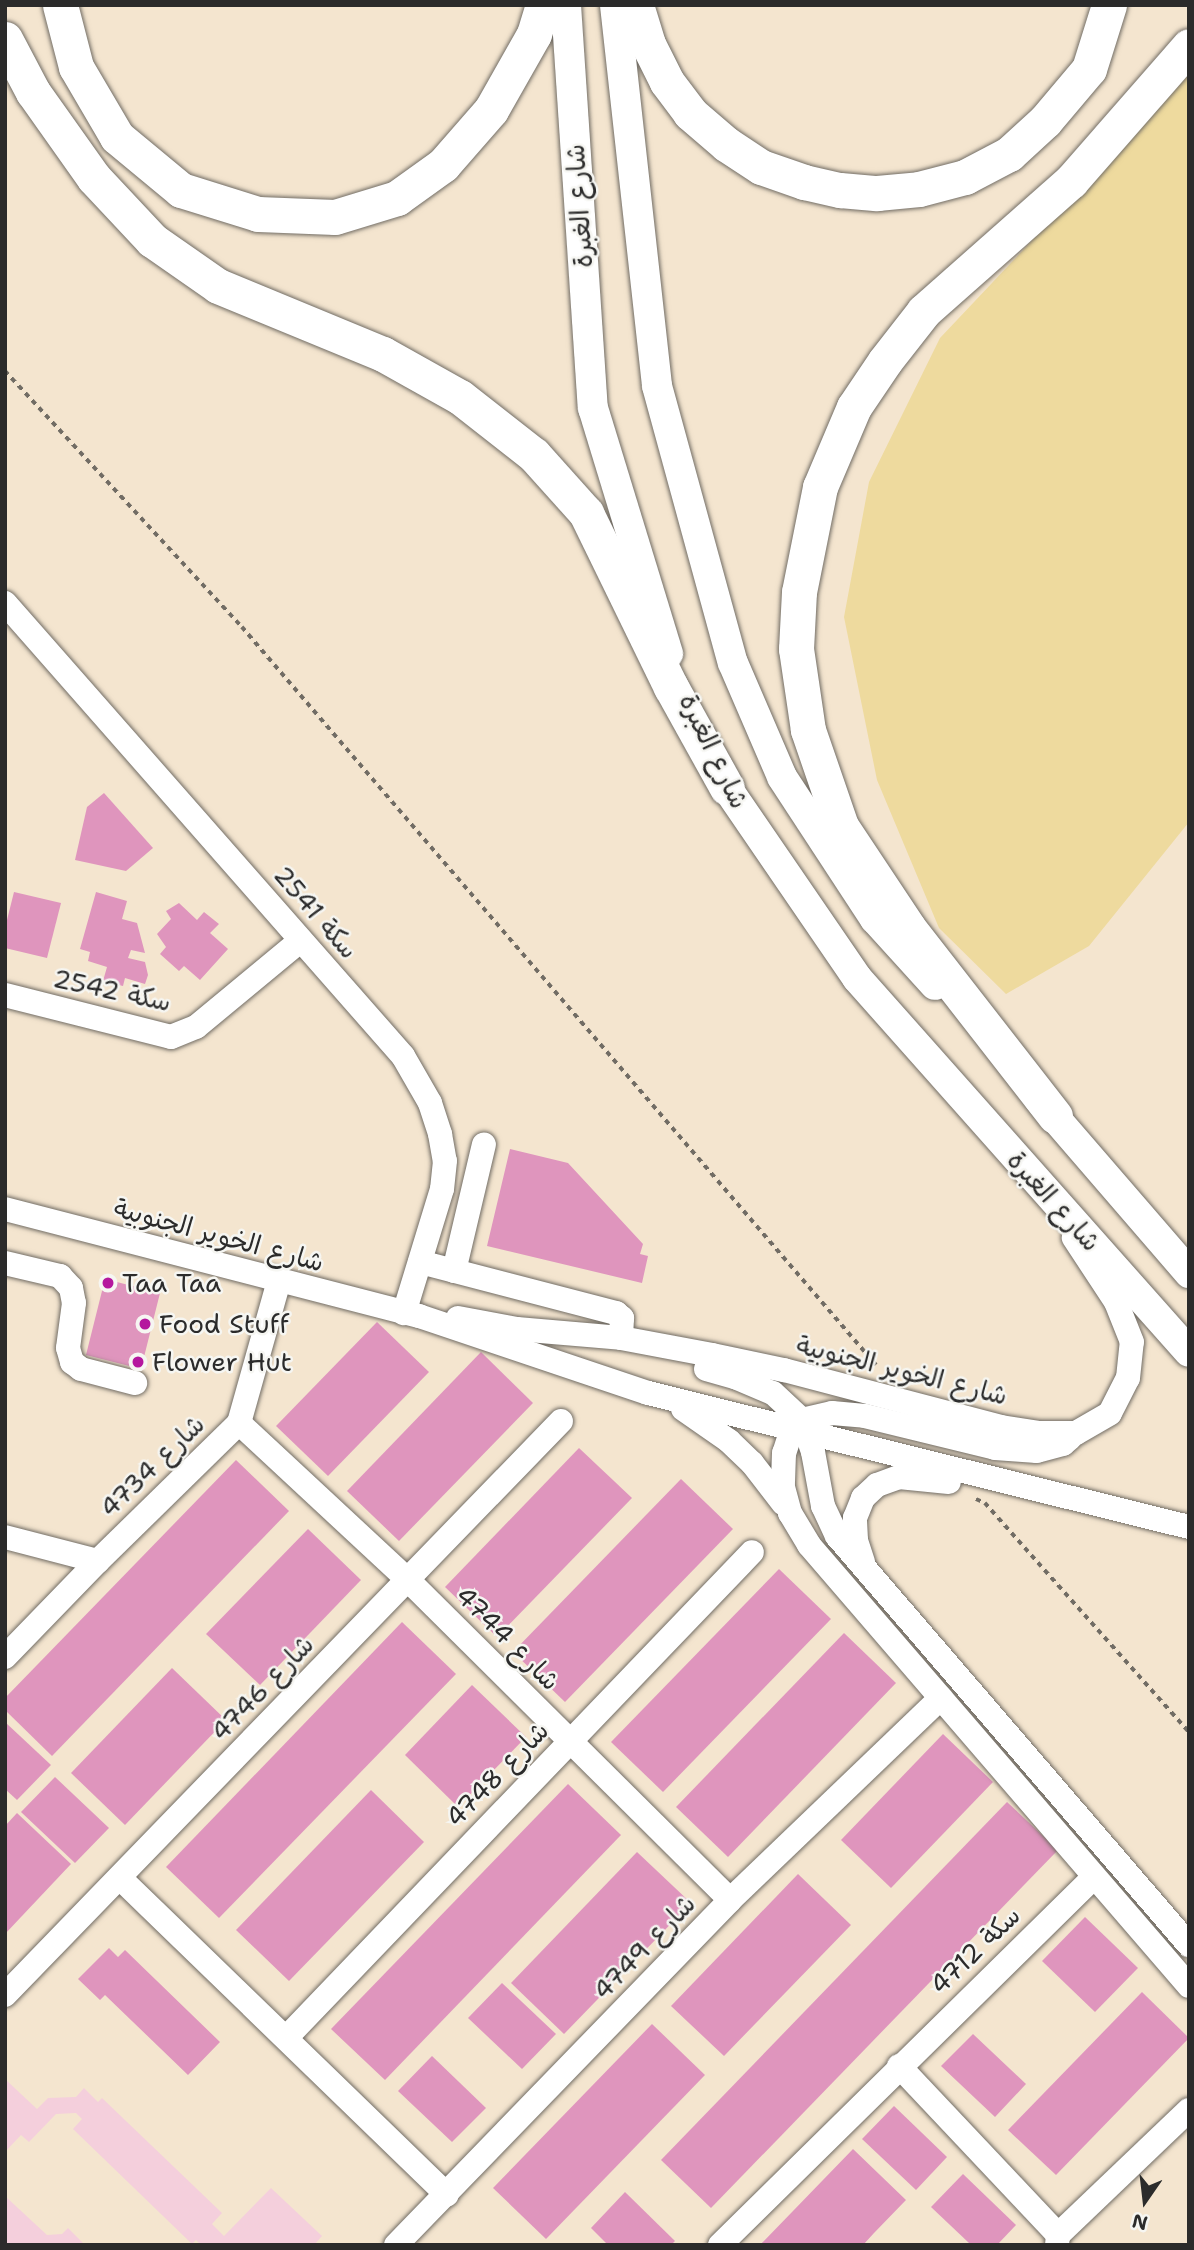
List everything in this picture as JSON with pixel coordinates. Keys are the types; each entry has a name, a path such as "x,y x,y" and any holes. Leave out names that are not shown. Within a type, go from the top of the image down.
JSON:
{"highway":[{"path":"60,5 76,67 117,137 181,190 258,215 335,217 397,198 443,165 491,110 534,34 542,5"},
{"path":"636,5 648,44 667,82 690,113 726,144 761,167 804,182 840,190 877,193 919,189 965,177 1009,154 1045,121 1089,69 1109,5"},
{"path":"5,38 33,92 94,178 152,240 218,286 383,355 460,397 534,455 586,513 671,687 727,788"},
{"path":"1055,1116 908,926 841,827 807,730 796,649 799,592 820,487 854,407 885,361 924,311 1071,181 1189,46"}],"main road":[{"name":"شارع الغبرة","path":"566,5 593,408 666,650 727,788 857,978 1189,1352"},
{"name":"شارع الغبرة","path":"615,5 657,386 733,663 782,777 875,919 1055,1116 1189,1273"}],"street":[{"name":"سكة 2541","path":"5,603 403,1056 430,1103 440,1134 444,1161 442,1189 420,1262 412,1315"},
{"name":"سكة 2542","path":"5,995 171,1037 196,1027 301,940"},
{"path":"454,1271 484,1144"},
{"path":"790,1513 782,1473 800,1427 832,1413 865,1416 955,1440 1022,1451 1051,1449 1063,1444 1076,1433 1096,1423 1115,1405 1128,1378 1132,1342 1116,1302 1039,1185"},
{"path":"442,1189 472,1195"},
{"name":"شارع الخوير الجنوبية","path":"5,1209 412,1315 648,1393 800,1427 1189,1528"},
{"path":"420,1262 616,1313 622,1318 621,1338"},
{"path":"5,1263 60,1276 71,1288 74,1303 68,1348 72,1362 81,1369 135,1383"},
{"name":"4734 شارع","path":"5,1657 98,1561 239,1423 279,1281"},
{"name":"شارع الخوير الجنوبية","path":"412,1315 621,1338 785,1370 1001,1426 1037,1433 1076,1433"},
{"path":"517,1328 737,1378 773,1393 800,1427 830,1522 874,1580 1189,1945"},
{"path":"648,1393 677,1406 729,1441 773,1487 809,1545 1093,1878 1189,1986"},
{"name":"4746 شارع","path":"5,1995 561,1421"},
{"name":"4744 شارع","path":"239,1423 407,1579 730,1900"},
{"path":"874,1580 862,1561 855,1518 863,1498 870,1491 877,1485 899,1477 924,1477 1099,1514 1140,1515"},
{"path":"5,1536 98,1561"},
{"name":"4748 شارع","path":"286,2038 752,1552"},
{"name":"4749 شارع","path":"396,2245 730,1900 941,1698"},
{"path":"120,1878 447,2195"},
{"name":"سكة 4712","path":"720,2245 1093,1878"},
{"path":"899,2066 1057,2240 1189,2110"}],"path":[{"path":"5,370 242,627 876,1364"},
{"path":"972,1496 985,1503 1189,1732"}],"shaded area":[{"path":"5,2079 37,2109 48,2098 76,2097 84,2088 98,2102 102,2098 222,2213 212,2224 224,2236 271,2188 322,2236 314,2245 201,2245 196,2240 192,2244 73,2129 82,2119 76,2113 56,2114 29,2142 21,2135 5,2152"},
{"path":"5,2196 47,2235 62,2234 68,2228 85,2245 5,2245"}],"sand":[{"path":"1189,66 1189,822 1089,946 1006,994 939,928 877,780 844,617 869,482 940,338 1094,175"}],"building":[{"path":"104,793 153,848 126,871 75,860 87,807"},
{"path":"14,892 61,903 47,958 5,948 5,928"},
{"path":"96,892 127,901 122,919 137,923 145,953 131,950 128,958 145,962 148,975 145,984 125,978 123,986 103,981 107,967 88,961 90,952 80,949"},
{"path":"179,903 197,920 204,912 219,924 210,933 228,949 200,980 184,966 179,971 160,954 166,947 157,934 171,919 166,911"},
{"path":"510,1149 568,1163 643,1244 640,1254 648,1256 642,1283 487,1246"},
{"path":"105,1279 160,1293 141,1369 86,1355"},
{"path":"377,1322 429,1372 328,1476 276,1426"},
{"path":"481,1352 533,1403 399,1541 347,1491"},
{"path":"579,1448 632,1498 497,1637 445,1587"},
{"path":"236,1460 289,1511 52,1756 5,1710 5,1698"},
{"path":"681,1479 733,1529 565,1702 513,1652"},
{"path":"308,1529 361,1580 260,1685 206,1634"},
{"path":"779,1569 831,1619 663,1792 611,1742"},
{"path":"402,1622 456,1674 219,1918 166,1867"},
{"path":"844,1633 896,1683 728,1857 676,1807"},
{"path":"172,1668 226,1720 125,1825 71,1773"},
{"path":"472,1685 526,1737 458,1807 405,1755"},
{"path":"5,1722 51,1765 17,1800 5,1789"},
{"path":"943,1734 993,1782 891,1888 841,1840"},
{"path":"55,1777 109,1828 75,1863 21,1812"},
{"path":"568,1784 621,1835 385,2080 331,2029"},
{"path":"371,1790 424,1842 289,1981 236,1930"},
{"path":"1007,1802 1058,1850 711,2208 661,2160"},
{"path":"17,1813 71,1864 5,1934 5,1826"},
{"path":"637,1852 691,1903 564,2034 511,1983"},
{"path":"798,1874 851,1925 724,2056 671,2006"},
{"path":"1085,1917 1138,1968 1095,2012 1042,1961"},
{"path":"109,1948 118,1957 125,1950 220,2042 188,2075 105,1995 100,2000 78,1979"},
{"path":"502,1983 556,2034 522,2069 468,2018"},
{"path":"1142,1992 1189,2038 1056,2175 1008,2130"},
{"path":"652,2024 705,2075 546,2239 493,2188"},
{"path":"973,2034 1026,2084 995,2117 941,2066"},
{"path":"432,2056 486,2108 452,2142 398,2091"},
{"path":"894,2106 947,2157 916,2190 862,2139"},
{"path":"853,2149 906,2200 863,2245 760,2245"},
{"path":"963,2174 1016,2225 997,2245 969,2243 931,2207"},
{"path":"625,2192 675,2241 671,2245 608,2245 591,2228"}],"place":[{"name":"Taa Taa","path":"108,1283"},
{"name":"Food Stuff","path":"145,1324"},
{"name":"Flower Hut","path":"138,1362"}]}
